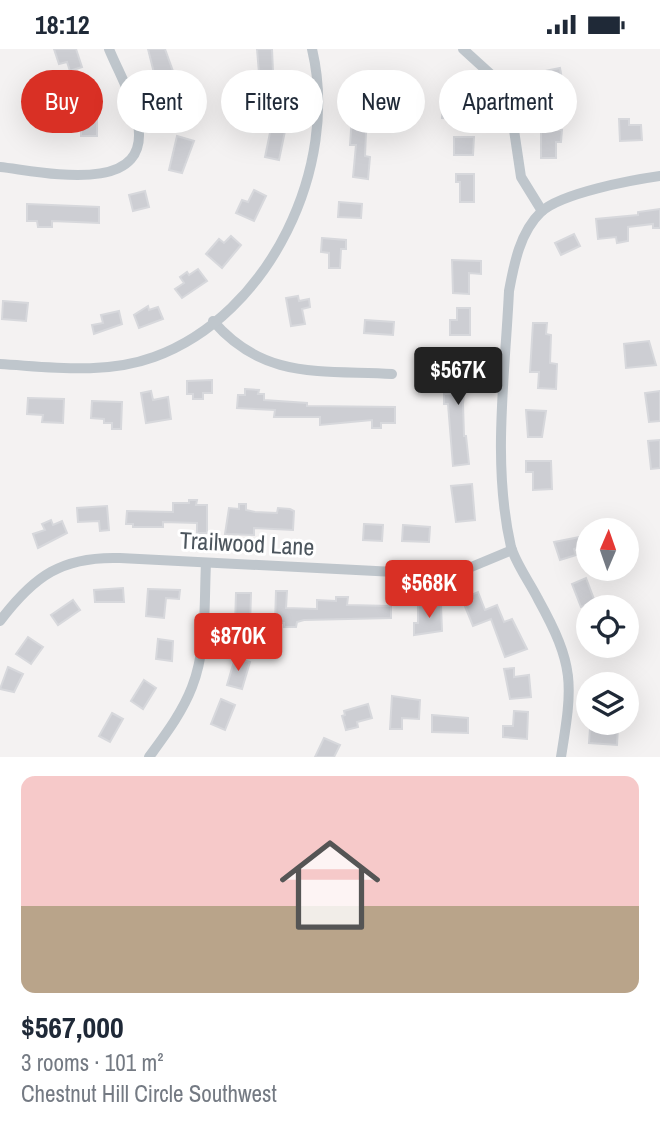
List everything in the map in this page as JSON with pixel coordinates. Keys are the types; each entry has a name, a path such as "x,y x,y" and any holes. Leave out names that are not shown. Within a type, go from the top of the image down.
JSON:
{"street":[{"path":"0,167 103,175 128,160 138,140 139,125 109,49"},
{"path":"0,364 87,369 129,364 172,350 213,321 245,292 276,252 317,146 318,111 312,49"},
{"path":"463,49 508,90 521,177 542,211"},
{"path":"561,757 571,697 566,658 555,630 512,550 499,470 509,291 520,245 542,211 614,183 660,176"},
{"path":"213,321 241,349 270,363 311,370 391,374"},
{"name":"Trailwood Lane","path":"0,621 28,587 46,574 71,562 107,557 444,574 512,550"},
{"path":"149,757 181,711 197,675 201,652 206,563"}],"building":[{"path":"54,49 76,49 82,67 70,70 67,62 59,64"},
{"path":"148,49 165,49 173,70 153,70"},
{"path":"257,49 272,49 273,70 259,70"},
{"path":"619,119 629,119 629,125 641,125 642,140 620,141"},
{"path":"81,133 97,133 97,136 81,136"},
{"path":"270,133 285,133 279,160 265,157"},
{"path":"351,133 366,133 365,156 370,157 368,179 353,177 356,145 350,145"},
{"path":"541,133 562,133 561,142 556,142 556,158 541,158"},
{"path":"177,136 194,141 182,173 169,170"},
{"path":"454,137 474,137 473,155 454,155"},
{"path":"456,174 474,174 474,202 460,202 460,182 456,182"},
{"path":"254,190 266,196 254,221 236,213 242,200 248,202"},
{"path":"145,191 149,207 133,211 129,195"},
{"path":"339,202 362,204 361,218 338,217"},
{"path":"27,204 99,207 99,223 52,221 52,227 38,227 37,221 27,221"},
{"path":"660,209 660,228 653,228 653,224 628,227 628,241 617,243 616,237 598,239 596,219 638,215 638,212"},
{"path":"574,234 580,246 561,255 555,243"},
{"path":"231,236 241,245 222,268 206,254 219,239 224,243"},
{"path":"322,238 346,240 346,249 341,249 340,268 329,268 329,253 321,252"},
{"path":"452,260 481,261 481,274 469,273 469,294 453,293"},
{"path":"198,269 207,281 182,298 175,289 184,283 180,277"},
{"path":"298,296 299,301 309,299 310,307 302,309 305,324 291,326 286,298"},
{"path":"3,301 28,303 26,321 2,319"},
{"path":"148,306 149,310 158,307 163,319 139,328 134,315"},
{"path":"457,308 470,308 470,335 450,335 450,320 457,320"},
{"path":"119,311 122,324 94,334 92,325 103,323 101,315"},
{"path":"365,320 394,322 393,335 364,333"},
{"path":"533,323 547,323 546,334 551,335 550,363 557,364 556,389 538,388 539,372 530,372"},
{"path":"649,341 656,365 626,368 624,344"},
{"path":"449,348 469,349 463,404 464,436 469,464 453,466 448,404 444,404 444,394 453,394 454,360 448,359"},
{"path":"212,380 212,393 203,393 203,399 193,399 193,394 187,394 187,381"},
{"path":"245,389 259,390 258,394 264,394 264,400 307,403 307,406 395,407 395,423 381,423 381,428 372,428 372,420 320,425 320,417 274,417 275,410 237,408 238,395 245,395"},
{"path":"151,391 153,400 168,397 171,419 146,423 141,393"},
{"path":"660,391 660,421 649,422 645,393"},
{"path":"28,398 64,399 63,423 42,422 43,415 27,414"},
{"path":"92,401 122,402 121,429 112,429 112,423 104,423 104,419 91,418"},
{"path":"526,410 546,411 542,437 528,437"},
{"path":"660,440 660,468 651,469 648,441"},
{"path":"526,461 551,461 552,489 533,490 533,472 526,472"},
{"path":"472,484 475,520 456,522 451,486"},
{"path":"189,500 197,500 196,505 207,505 207,533 197,533 197,523 163,522 163,527 133,527 133,524 126,524 127,511 173,512 173,503 189,503"},
{"path":"239,504 246,504 246,510 255,512 277,513 278,508 290,509 294,511 293,530 254,528 254,535 225,534 229,508 239,509"},
{"path":"107,506 109,530 100,531 99,521 78,522 77,508"},
{"path":"51,520 53,525 62,521 67,533 38,548 33,534 45,530 42,524"},
{"path":"364,524 383,525 382,541 363,540"},
{"path":"403,525 430,527 429,542 402,541"},
{"path":"576,538 576,555 560,560 554,542"},
{"path":"587,581 592,595 576,595 572,584"},
{"path":"123,588 124,602 95,602 94,590"},
{"path":"148,589 180,590 179,599 166,598 164,618 146,616"},
{"path":"276,591 287,591 286,608 317,609 317,600 336,601 336,597 348,597 347,605 391,606 391,618 304,620 297,622 296,627 284,627 284,623 275,623"},
{"path":"478,592 485,610 497,605 504,622 512,619 527,649 505,657 491,619 473,626 462,599"},
{"path":"236,593 251,593 250,625 235,625"},
{"path":"73,600 80,610 58,625 51,615"},
{"path":"418,605 441,605 442,631 414,635 414,623 418,623"},
{"path":"28,637 43,647 31,664 16,654"},
{"path":"158,639 173,641 172,661 156,659"},
{"path":"235,658 250,662 242,689 227,685"},
{"path":"8,667 23,674 14,692 0,689"},
{"path":"514,668 514,677 529,675 531,697 510,699 504,669"},
{"path":"144,680 156,688 143,709 131,701"},
{"path":"392,696 420,700 419,719 402,718 402,729 390,729"},
{"path":"221,699 235,705 225,730 211,724"},
{"path":"368,704 372,718 357,722 358,727 346,730 342,716 345,715 344,711"},
{"path":"514,711 528,712 527,739 503,737 503,726 513,726"},
{"path":"112,713 123,719 110,742 99,736"},
{"path":"432,715 468,718 468,733 432,732"},
{"path":"590,735 618,735 617,745 589,743"},
{"path":"324,738 340,745 334,757 315,757"}]}
